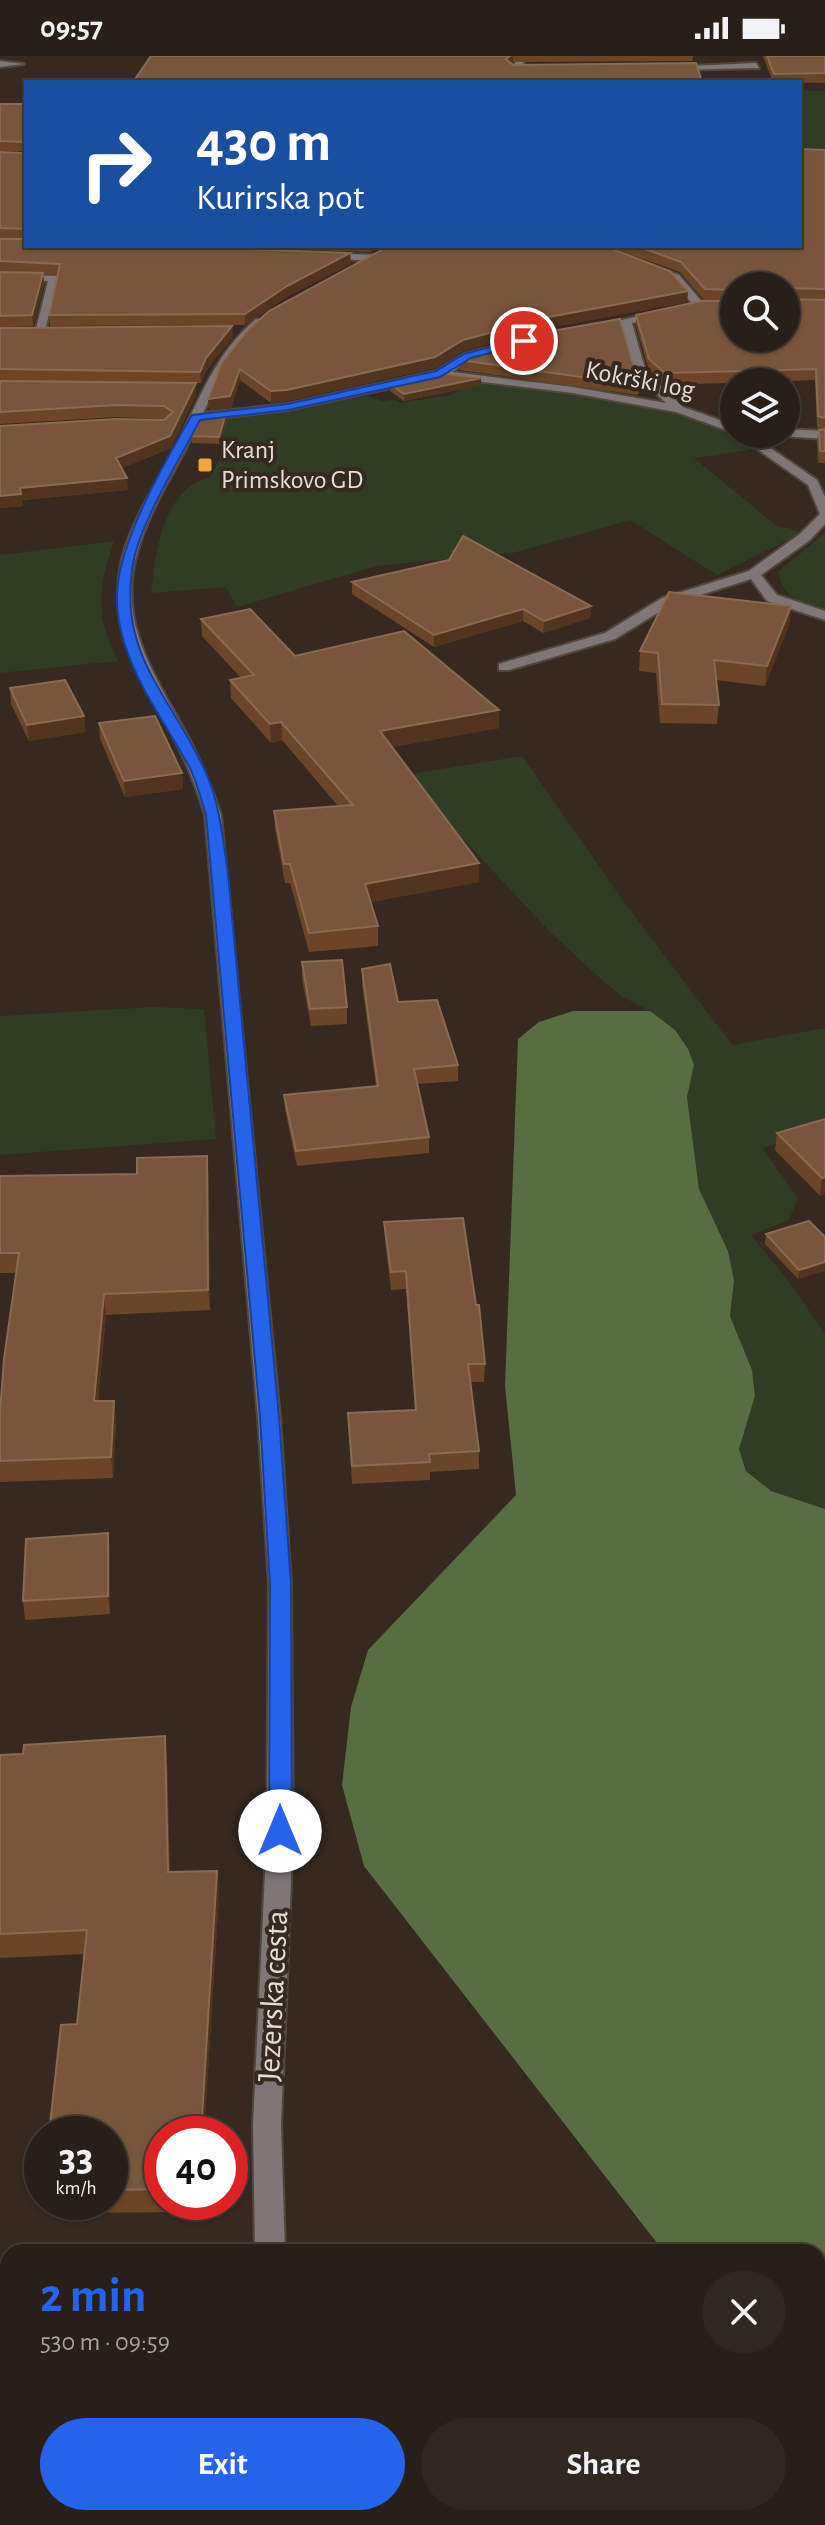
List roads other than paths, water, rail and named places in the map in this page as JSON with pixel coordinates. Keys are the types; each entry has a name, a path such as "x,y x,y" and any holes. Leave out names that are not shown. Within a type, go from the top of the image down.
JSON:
{"street":[{"path":"504,80 525,56"},
{"path":"0,64 20,64"},
{"path":"656,67 756,66"},
{"path":"513,68 527,68"},
{"path":"342,274 394,248"},
{"path":"312,256 376,258"},
{"path":"636,262 675,277 705,306 685,309"},
{"path":"0,277 54,278 40,333"},
{"name":"Jezerska cesta","path":"270,2244 267,2125 280,1831 280,1585 269,1417 213,815 198,772 145,678 127,633 123,595 129,555 196,418 199,389 215,371 240,331 274,312"},
{"path":"582,329 670,312"},
{"path":"626,322 641,373 679,409"},
{"path":"27,333 55,333"},
{"path":"196,418 288,407 440,374 468,356 510,345"},
{"name":"Kokrški log","path":"440,374 573,390 679,409 720,424"},
{"path":"800,434 825,435"},
{"path":"504,667 610,636 667,601 754,574 805,537 825,515 813,483 762,448"},
{"path":"754,574 772,598 825,616"}],"place":[{"name":"Kranj Primskovo GD","path":"205,465"}]}
